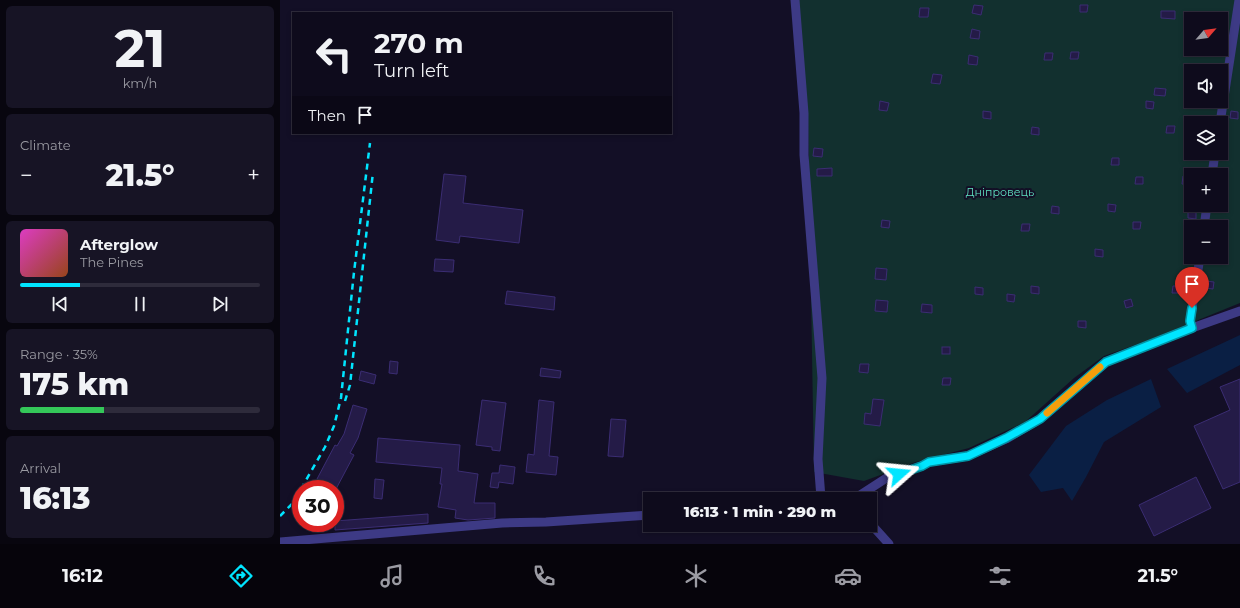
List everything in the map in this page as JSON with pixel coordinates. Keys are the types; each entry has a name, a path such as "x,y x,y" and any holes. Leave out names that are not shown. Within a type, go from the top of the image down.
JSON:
{"street":[{"path":"795,0 804,113 804,155 822,378 818,458 821,492"},
{"path":"1221,116 1239,0"},
{"path":"1192,328 1190,321 1199,264"},
{"path":"865,492 888,477 922,466 929,462 968,456 1006,438 1040,419 1106,362 1192,328 1240,312"},
{"path":"280,542 502,524 643,515"},
{"path":"877,531 888,544"}],"green space":[{"name":"Дніпровець","path":"798,0 1240,0 1240,303 1149,340 1104,356 1074,378 1025,422 969,448 916,462 864,481 814,472 808,116"}],"water":[{"path":"1240,335 1240,365 1187,393 1167,369"},
{"path":"1151,379 1161,407 1104,442 1072,501 1063,488 1041,492 1029,475 1066,426 1107,400"}],"building":[{"path":"974,5 983,6 981,15 972,13"},
{"path":"1080,5 1088,5 1087,12 1080,12"},
{"path":"920,8 929,8 928,17 919,17"},
{"path":"1161,11 1175,11 1175,19 1161,18"},
{"path":"972,29 980,31 979,39 970,38"},
{"path":"1071,52 1079,52 1078,59 1070,59"},
{"path":"1045,53 1053,53 1052,60 1044,60"},
{"path":"969,55 978,57 977,65 968,64"},
{"path":"933,74 942,75 940,84 931,83"},
{"path":"1155,88 1166,89 1165,96 1154,95"},
{"path":"880,101 889,103 887,111 879,110"},
{"path":"1146,101 1154,102 1153,109 1146,108"},
{"path":"983,111 991,112 991,119 983,118"},
{"path":"1231,111 1238,112 1238,119 1230,118"},
{"path":"1167,126 1175,126 1174,133 1166,133"},
{"path":"1032,127 1039,128 1039,135 1031,134"},
{"path":"814,148 823,149 822,157 813,156"},
{"path":"1112,158 1119,158 1119,165 1111,165"},
{"path":"832,168 832,176 817,176 817,169"},
{"path":"444,174 466,176 463,203 523,210 519,243 460,236 459,243 436,240"},
{"path":"1183,176 1184,176 1184,184 1182,184"},
{"path":"1136,177 1143,177 1143,184 1135,184"},
{"path":"1108,204 1116,205 1115,212 1108,211"},
{"path":"1052,206 1059,207 1059,214 1051,213"},
{"path":"1188,212 1196,212 1196,219 1188,218"},
{"path":"882,220 890,221 889,228 881,227"},
{"path":"1133,222 1141,222 1140,229 1133,229"},
{"path":"1022,224 1030,224 1029,231 1021,231"},
{"path":"1095,249 1103,250 1103,257 1095,256"},
{"path":"435,259 454,260 453,272 434,271"},
{"path":"876,268 887,269 886,280 875,279"},
{"path":"1206,281 1214,282 1213,289 1205,288"},
{"path":"1031,286 1039,287 1039,294 1031,293"},
{"path":"1173,286 1181,286 1180,293 1172,293"},
{"path":"975,287 983,288 983,295 975,294"},
{"path":"507,291 555,297 554,310 505,304"},
{"path":"1007,294 1015,295 1014,302 1007,301"},
{"path":"1131,299 1133,306 1126,308 1124,301"},
{"path":"876,300 888,301 887,312 875,311"},
{"path":"922,304 932,305 932,313 921,312"},
{"path":"1078,321 1086,321 1086,328 1078,327"},
{"path":"942,347 950,347 950,354 942,354"},
{"path":"390,361 398,362 397,374 389,373"},
{"path":"860,364 869,364 868,373 859,372"},
{"path":"541,368 561,371 560,378 540,376"},
{"path":"361,371 376,375 374,384 359,380"},
{"path":"943,378 951,378 950,385 942,385"},
{"path":"1240,379 1240,482 1223,489 1194,426 1230,410 1220,387"},
{"path":"873,399 884,400 880,426 864,424 865,413 871,414"},
{"path":"482,400 506,403 500,451 492,450 492,447 476,445"},
{"path":"539,400 554,402 549,456 558,457 556,475 526,472 528,454 534,455"},
{"path":"353,405 367,409 358,438 350,453 354,455 341,480 317,479 335,445 337,446 344,434"},
{"path":"611,419 626,420 623,457 608,456"},
{"path":"378,438 460,445 458,471 478,474 474,503 495,503 495,518 468,520 455,518 456,510 438,507 442,484 440,484 442,468 376,462"},
{"path":"500,465 515,467 513,484 499,482 498,488 490,487 492,473 499,473"},
{"path":"1196,477 1211,508 1154,536 1139,505"},
{"path":"375,479 384,480 382,499 374,498"},
{"path":"428,514 428,523 344,529 344,520"}],"railway":[{"path":"306,480 325,447 334,426 341,398 354,272 370,143"},
{"path":"345,401 350,385 373,172"},
{"path":"280,516 292,504"}],"slow traffic":[{"path":"1047,413 1100,367"}],"route":[{"path":"899,474 929,462 968,456 1006,438 1040,419 1106,362 1192,328 1190,321 1192,308"}]}
